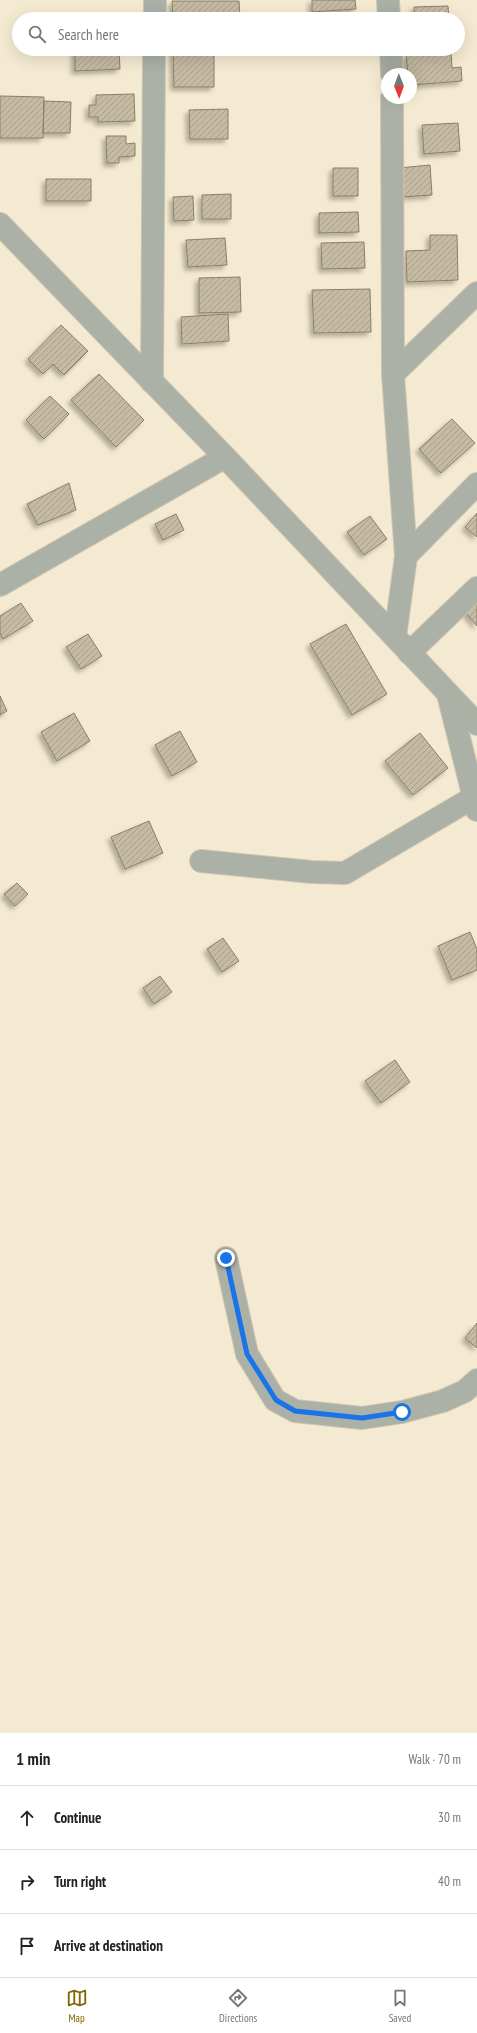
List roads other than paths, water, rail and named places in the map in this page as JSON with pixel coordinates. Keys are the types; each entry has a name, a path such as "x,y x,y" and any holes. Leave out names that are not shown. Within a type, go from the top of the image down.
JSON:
{"street":[{"path":"155,0 155,12"},
{"path":"388,0 389,12"},
{"path":"152,382 154,56"},
{"path":"391,56 392,68"},
{"path":"392,104 393,374 406,556 402,645"},
{"path":"0,224 225,457 477,724"},
{"path":"393,374 477,293"},
{"path":"0,585 225,457"},
{"path":"406,556 477,484"},
{"path":"402,645 477,588"},
{"path":"201,861 312,872 345,873 475,803 448,694"},
{"path":"226,1258 247,1354 276,1400 295,1411 362,1418 402,1412 443,1401 465,1390 477,1380"}]}
